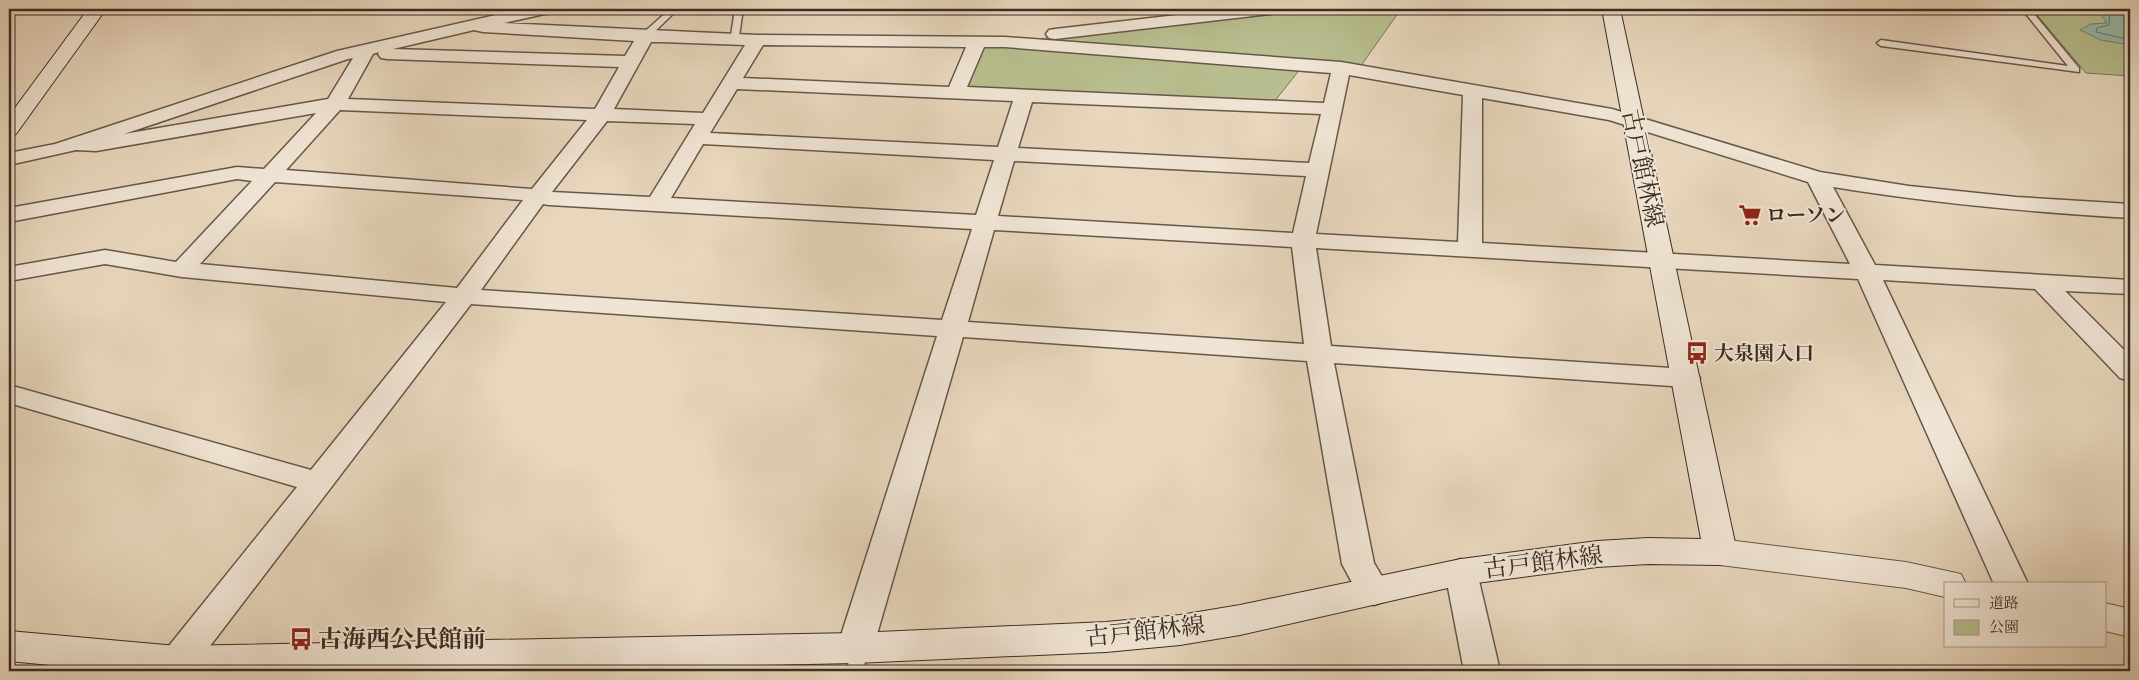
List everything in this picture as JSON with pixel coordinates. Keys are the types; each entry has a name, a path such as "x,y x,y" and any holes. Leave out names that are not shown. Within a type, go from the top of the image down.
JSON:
{"main road":[{"path":"9,130 97,9"},
{"name":"古戸館林線","path":"9,646 177,662 702,662 857,660 1180,630 1240,620 1461,572 1597,554 1648,551 1720,552 1611,9"},
{"path":"1720,552 1897,574 1944,583"},
{"path":"2106,617 2130,623"}],"street":[{"path":"9,159 50,152 77,144 361,52 543,9"},
{"path":"1005,42 1270,9"},
{"path":"475,24 482,27 757,40 1005,42 1341,68 1633,120 1817,178 1909,193 2016,204 2130,211"},
{"path":"177,662 464,296 601,115 645,36"},
{"path":"657,203 757,40"},
{"path":"956,92 977,42"},
{"path":"361,52 630,62"},
{"path":"182,270 335,104 361,52"},
{"path":"1341,68 1303,240 1319,355 1358,564 1374,592"},
{"path":"732,83 1332,109"},
{"path":"1470,249 1472,95 1475,91"},
{"path":"857,660 1024,96"},
{"path":"77,144 96,145 335,104 709,119"},
{"path":"698,138 1007,152 1318,170"},
{"path":"9,216 237,172 538,196 986,223 2130,286"},
{"path":"1817,178 1866,272 2011,582"},
{"path":"9,274 105,257 182,270 464,296 1319,355 1686,378"},
{"path":"2043,282 2130,372"},
{"path":"9,394 317,482"},
{"path":"1461,572 1482,671"}],"lane":[{"path":"645,36 674,9"},
{"path":"732,39 739,9"},
{"path":"1881,43 2076,70 2026,9"}],"green space":[{"path":"1286,9 1401,9 1360,67 1022,41"},
{"path":"2032,9 2130,9 2130,76 2086,73"},
{"path":"984,45 1301,68 1274,102 962,93"}],"water":[{"path":"2107,9 2130,9 2130,45 2101,40 2080,30 2091,24 2107,23 2102,16"}],"place":[{"name":"ローソン","path":"1750,215"},
{"name":"大泉園入口","path":"1697,353"},
{"name":"古海西公民館前","path":"301,639"}]}
